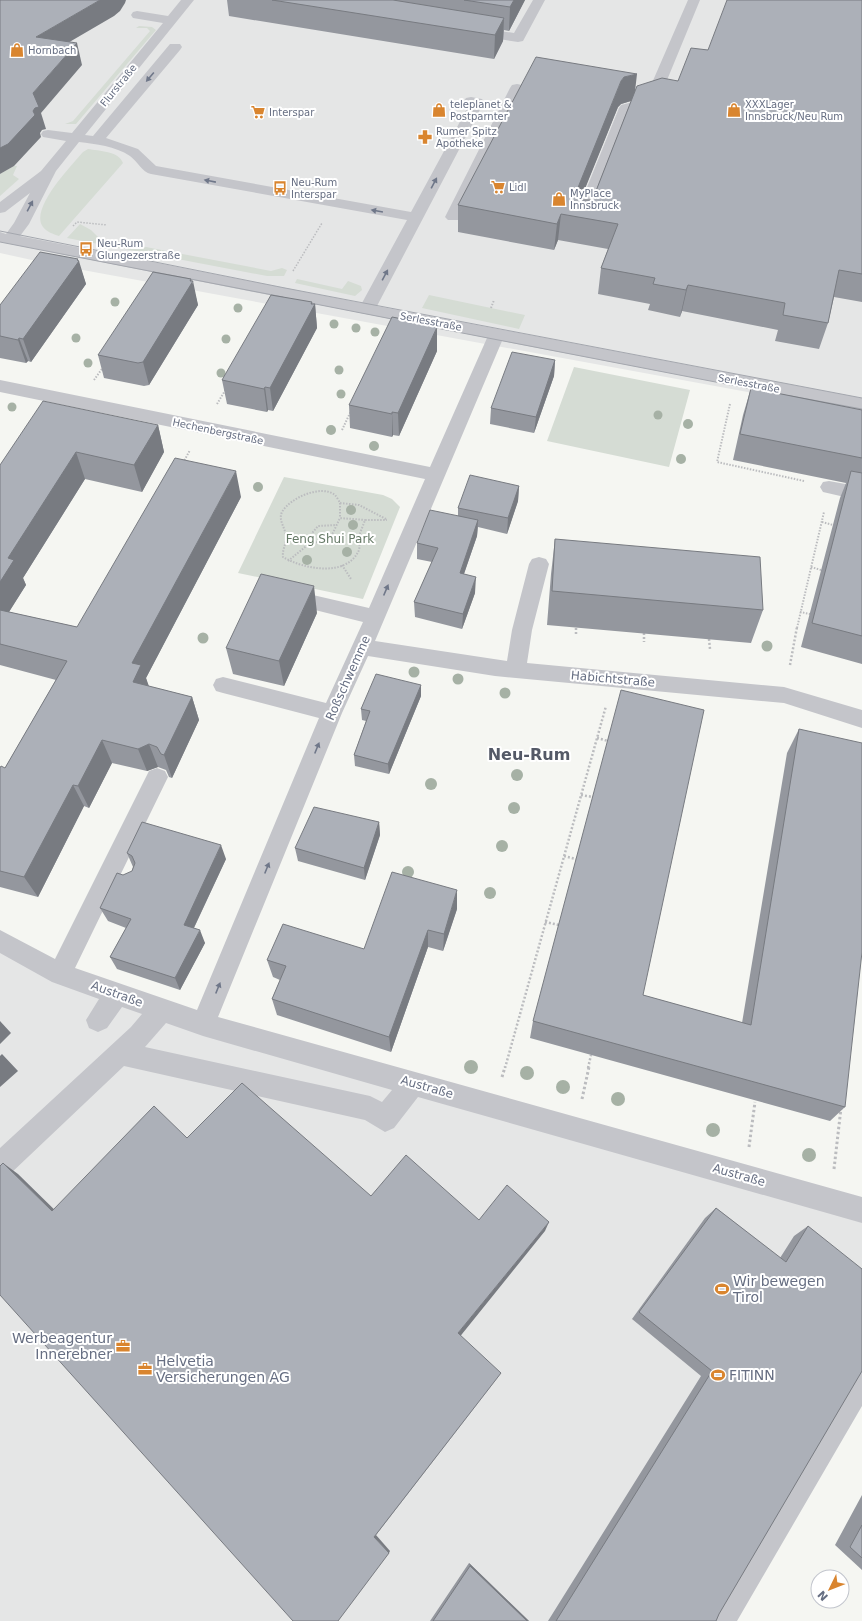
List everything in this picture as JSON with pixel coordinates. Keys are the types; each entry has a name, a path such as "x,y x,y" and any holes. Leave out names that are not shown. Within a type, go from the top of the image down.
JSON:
{"street":[{"name":"Flurstraße","path":"5,238 21,224 49,170 188,0"},
{"path":"464,30 518,38 539,0"},
{"path":"581,222 626,108 651,102 694,0"},
{"path":"138,15 171,20"},
{"path":"96,141 175,47"},
{"path":"453,217 517,88"},
{"path":"367,309 477,102 471,101"},
{"path":"48,134 96,141 122,147 134,153 143,160 151,170 415,217"},
{"name":"Flurstraße","path":"0,209 49,170"},
{"name":"Serlesstraße","path":"5,238 862,404"},
{"name":"Roßschwemme","path":"203,1024 332,713 497,334"},
{"name":"Hechenbergstraße","path":"0,386 436,476"},
{"path":"829,487 862,494"},
{"path":"516,670 522,630 539,564"},
{"path":"267,592 375,617"},
{"name":"Habichtstraße","path":"362,647 516,670 784,695 862,719"},
{"path":"223,685 332,713"},
{"path":"60,974 120,874 157,778"},
{"name":"Austraße","path":"0,941 60,974 203,1024 862,1210"},
{"path":"98,1020 117,994"},
{"path":"0,1166 140,1035 161,1010"},
{"path":"120,1053 370,1109 385,1119 413,1083"},
{"path":"719,1621 862,1378"}],"path":[{"path":"292,273 334,203"},
{"path":"72,227 77,222 107,225"},
{"path":"489,312 494,300"},
{"path":"79,402 107,361"},
{"path":"735,380 716,462 829,487 800,612 790,665"},
{"path":"181,468 202,428 228,387"},
{"path":"330,454 352,408"},
{"path":"757,471 759,465"},
{"path":"310,543 326,542 333,538 340,518 340,503 335,495 322,491 300,497 285,508 281,513 280,519 286,538 282,551 283,557 288,561 315,569 333,568 342,565 357,554 360,546 359,537 365,520"},
{"path":"340,503 357,503 376,516 414,527"},
{"path":"340,518 387,520"},
{"path":"822,522 833,525"},
{"path":"288,561 310,543 313,532 318,526 337,525"},
{"path":"342,565 351,579"},
{"path":"811,567 821,570"},
{"path":"800,612 810,614"},
{"path":"576,628 576,635"},
{"path":"644,634 644,642"},
{"path":"709,639 710,649"},
{"path":"494,1106 613,679"},
{"path":"597,738 608,741"},
{"path":"581,794 593,797"},
{"path":"564,856 576,859"},
{"path":"545,922 559,925"},
{"path":"576,1129 592,1055"},
{"path":"745,1177 755,1102"},
{"path":"830,1201 842,1102"}],"shaded area":[{"path":"0,0 862,0 862,413 50,264 0,253"},
{"path":"0,941 60,974 862,1210 862,1378 719,1621 0,1621"}],"green space":[{"path":"139,26 152,27 156,30 76,124 65,124 73,121 150,31 147,28 136,28"},
{"path":"88,149 113,154 121,159 123,163 59,236 52,234 43,227 40,219 42,210 47,199 62,177 83,152"},
{"path":"14,166 17,166 13,175 19,179 0,196 0,174"},
{"path":"80,224 91,230 99,238 271,271 282,268 287,270 284,276 267,276 67,238"},
{"path":"297,279 342,289 348,281 361,286 362,290 355,296 295,283"},
{"path":"429,295 525,315 519,329 422,308"},
{"path":"574,367 690,390 669,467 547,441"},
{"name":"Feng Shui Park","path":"284,477 383,495 392,499 400,507 363,599 238,573"}],"building":[{"path":"0,0 100,0 36,37 77,43 33,93 39,107 35,108 33,111 35,115 8,144 0,148"},
{"path":"272,0 393,0 504,18 495,35"},
{"path":"464,0 514,0 510,7"},
{"path":"727,0 862,0 862,274 839,270 828,323 783,315 785,303 688,285 686,290 653,284 655,278 601,268 618,224 561,214 557,224 458,205 536,57 637,74 624,77 621,81 575,195 579,200 590,200 594,196 637,86 662,78 678,81 691,48 708,50"},
{"path":"40,252 78,259 77,260 79,261 23,339 19,338 18,340 0,336 0,305"},
{"path":"153,272 191,279 190,281 193,281 143,362 138,363 98,355"},
{"path":"271,295 312,302 311,304 315,304 270,388 265,387 264,389 222,380"},
{"path":"392,317 434,325 433,326 437,327 398,413 392,412 392,414 349,405"},
{"path":"512,352 555,360 536,417 491,408"},
{"path":"751,388 862,410 862,458 740,434"},
{"path":"43,401 158,425 134,465 76,452 8,558 14,560 0,582 0,465"},
{"path":"175,458 236,471 132,663 141,665 133,682 192,697 164,755 161,754 157,747 149,744 138,749 102,740 78,786 73,785 24,877 0,871 0,768 1,766 5,768 67,661 0,644 0,610 77,627"},
{"path":"851,471 862,473 862,636 812,623"},
{"path":"470,475 519,486 508,518 458,508"},
{"path":"430,510 478,520 460,573 476,577 463,614 414,602 438,548 417,543"},
{"path":"555,539 760,557 763,610 552,591"},
{"path":"261,574 314,586 279,661 226,648"},
{"path":"376,674 421,685 388,764 354,755 370,711 361,709"},
{"path":"621,690 704,710 643,995 751,1025 799,729 862,743 862,952 845,1107 533,1021"},
{"path":"314,807 379,822 364,868 295,848"},
{"path":"142,822 221,845 184,925 200,930 175,978 110,957 131,919 100,908 117,873 123,875 132,871 135,863 132,856 127,853"},
{"path":"392,872 457,890 444,934 428,930 389,1037 272,999 286,966 267,960 283,924 364,949"},
{"path":"242,1083 371,1196 406,1155 479,1220 507,1185 549,1222 458,1333 501,1373 374,1537 389,1553 338,1621 293,1621 0,1295 0,1166 3,1163 52,1211 154,1106 187,1138"},
{"path":"716,1208 786,1262 808,1226 862,1269 862,1371 716,1621 556,1621 712,1371 639,1312"},
{"path":"862,1525 862,1558 850,1547"},
{"path":"470,1566 527,1621 433,1621"}],"tram line":[{"path":"0,231 285,288 862,398"},
{"path":"0,242 283,297"},
{"path":"300,301 402,321"},
{"path":"426,326 762,391"},
{"path":"791,396 862,409"}],"place":[{"name":"Hornbach","path":"17,50"},
{"name":"teleplanet & Postparnter","path":"439,110"},
{"name":"XXXLager Innsbruck/Neu Rum","path":"734,110"},
{"name":"Interspar","path":"258,112"},
{"name":"Rumer Spitz Apotheke","path":"425,137"},
{"name":"Lidl","path":"498,187"},
{"name":"Neu-Rum Interspar","path":"280,188"},
{"name":"MyPlace Innsbruck","path":"559,199"},
{"name":"Neu-Rum Glungezerstraße","path":"86,249"},
{"name":"Wir bewegen Tirol","path":"722,1289"},
{"name":"Werbeagentur Innerebner","path":"123,1346"},
{"name":"Helvetia Versicherungen AG","path":"145,1369"},
{"name":"FITINN","path":"718,1375"}],"district":[{"name":"Neu-Rum","path":"529,754"}]}
